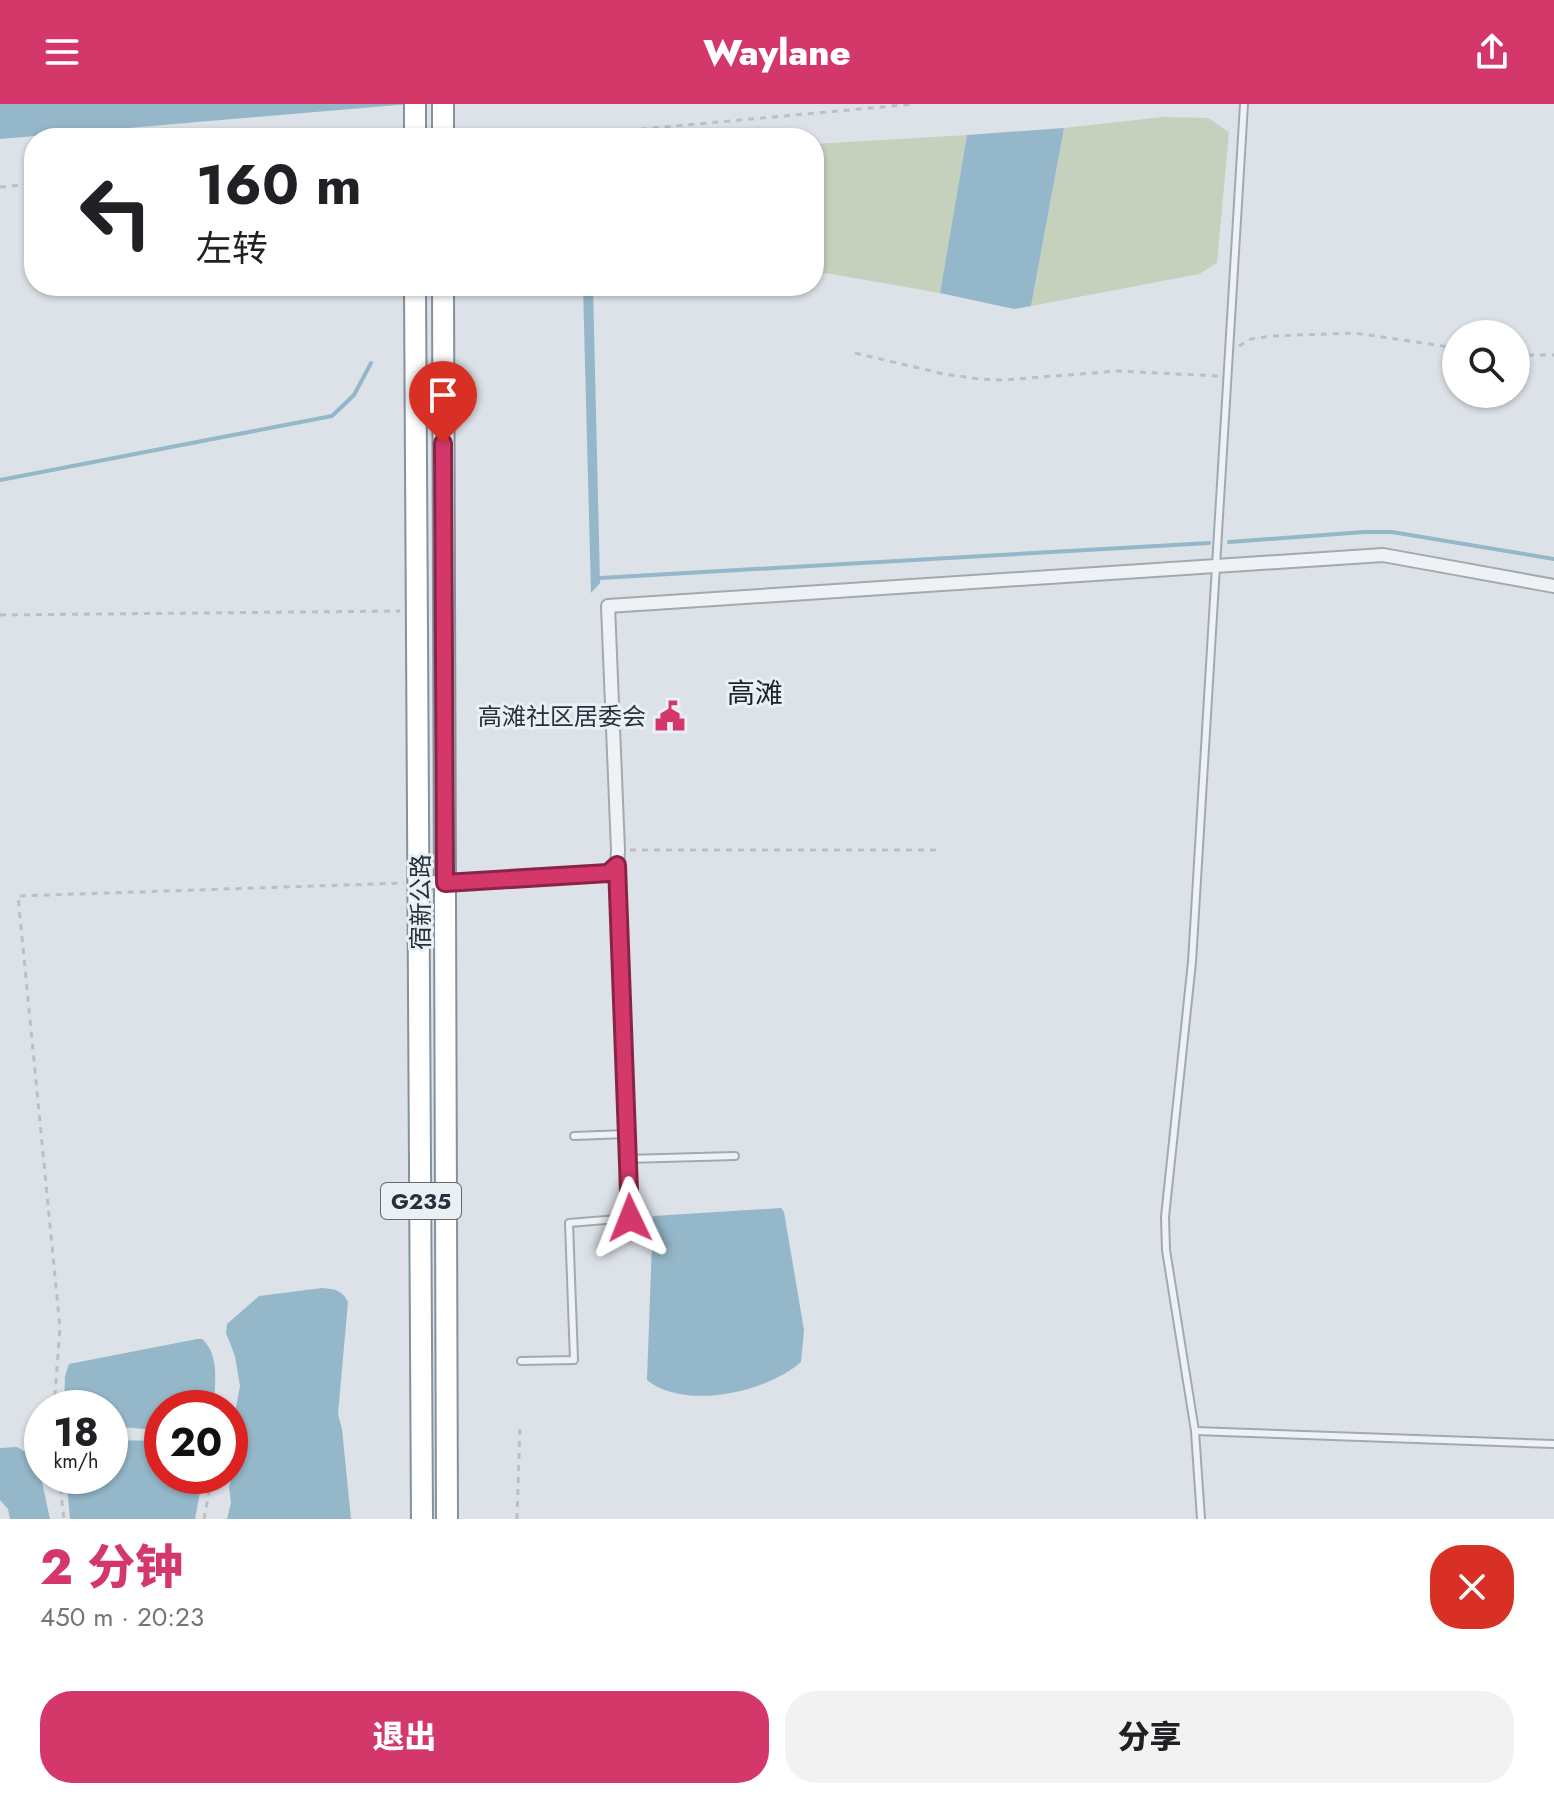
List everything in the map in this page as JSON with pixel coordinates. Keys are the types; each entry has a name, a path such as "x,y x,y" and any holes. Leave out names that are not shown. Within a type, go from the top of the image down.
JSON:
{"highway":[{"path":"415,104 415,128"},
{"path":"443,104 443,128"},
{"name":"宿新公路","path":"415,296 422,1519"},
{"name":"宿新公路","path":"443,296 447,1519"}],"street":[{"path":"420,883 608,873 617,865 608,606 1383,555 1554,586"}],"lane":[{"path":"1201,1519 1195,1431 1166,1250 1165,1217 1192,962 1244,104"},
{"path":"521,1361 574,1360 569,1223 630,1218 617,865"},
{"path":"574,1136 626,1134"},
{"path":"627,1159 735,1156"},
{"path":"1195,1431 1554,1444"}],"path":[{"path":"654,128 914,104"},
{"path":"0,187 24,185"},
{"path":"1228,351 1251,339 1271,336 1355,333 1442,346"},
{"path":"855,353 979,379 1117,371 1190,372 1227,377"},
{"path":"1530,355 1554,355"},
{"path":"0,615 417,611"},
{"path":"618,850 937,850"},
{"path":"55,1390 60,1328 18,896 420,883"},
{"path":"517,1519 520,1424"},
{"path":"61,1494 64,1519"},
{"path":"204,1519 209,1494"}],"green space":[{"path":"1163,117 1208,118 1229,132 1217,263 1199,274 1031,306 1064,128"},
{"path":"967,135 940,293 824,273 824,143"}],"water":[{"path":"0,104 409,104 129,128 24,128 24,137 0,139"},
{"path":"1064,128 1031,306 1014,309 940,293 967,135"},
{"path":"583,296 593,296 600,583 591,593"},
{"path":"781,1208 804,1330 801,1362 768,1382 726,1394 682,1394 663,1389 647,1380 653,1216"},
{"path":"322,1288 338,1291 348,1302 338,1414 351,1519 227,1519 230,1494 248,1494 248,1390 239,1390 235,1356 226,1333 227,1324 259,1296"},
{"path":"202,1339 214,1362 215,1390 144,1390 144,1429 128,1428 128,1390 65,1390 69,1364"},
{"path":"128,1440 144,1441 144,1494 200,1494 195,1519 70,1519 68,1494 128,1494"},
{"path":"17,1447 24,1451 24,1494 45,1494 50,1519 10,1519 8,1509 0,1500 0,1448"}],"waterway":[{"path":"0,480 332,416 354,395 371,363"},
{"path":"1229,542 1392,532 1554,559"},
{"path":"600,578 1209,543"}],"place":[{"name":"高滩社区居委会","path":"670,716"}],"district":[{"name":"高滩","path":"755,693"}],"route":[{"path":"443,443 445,883 608,873 617,865 630,1218"}]}
